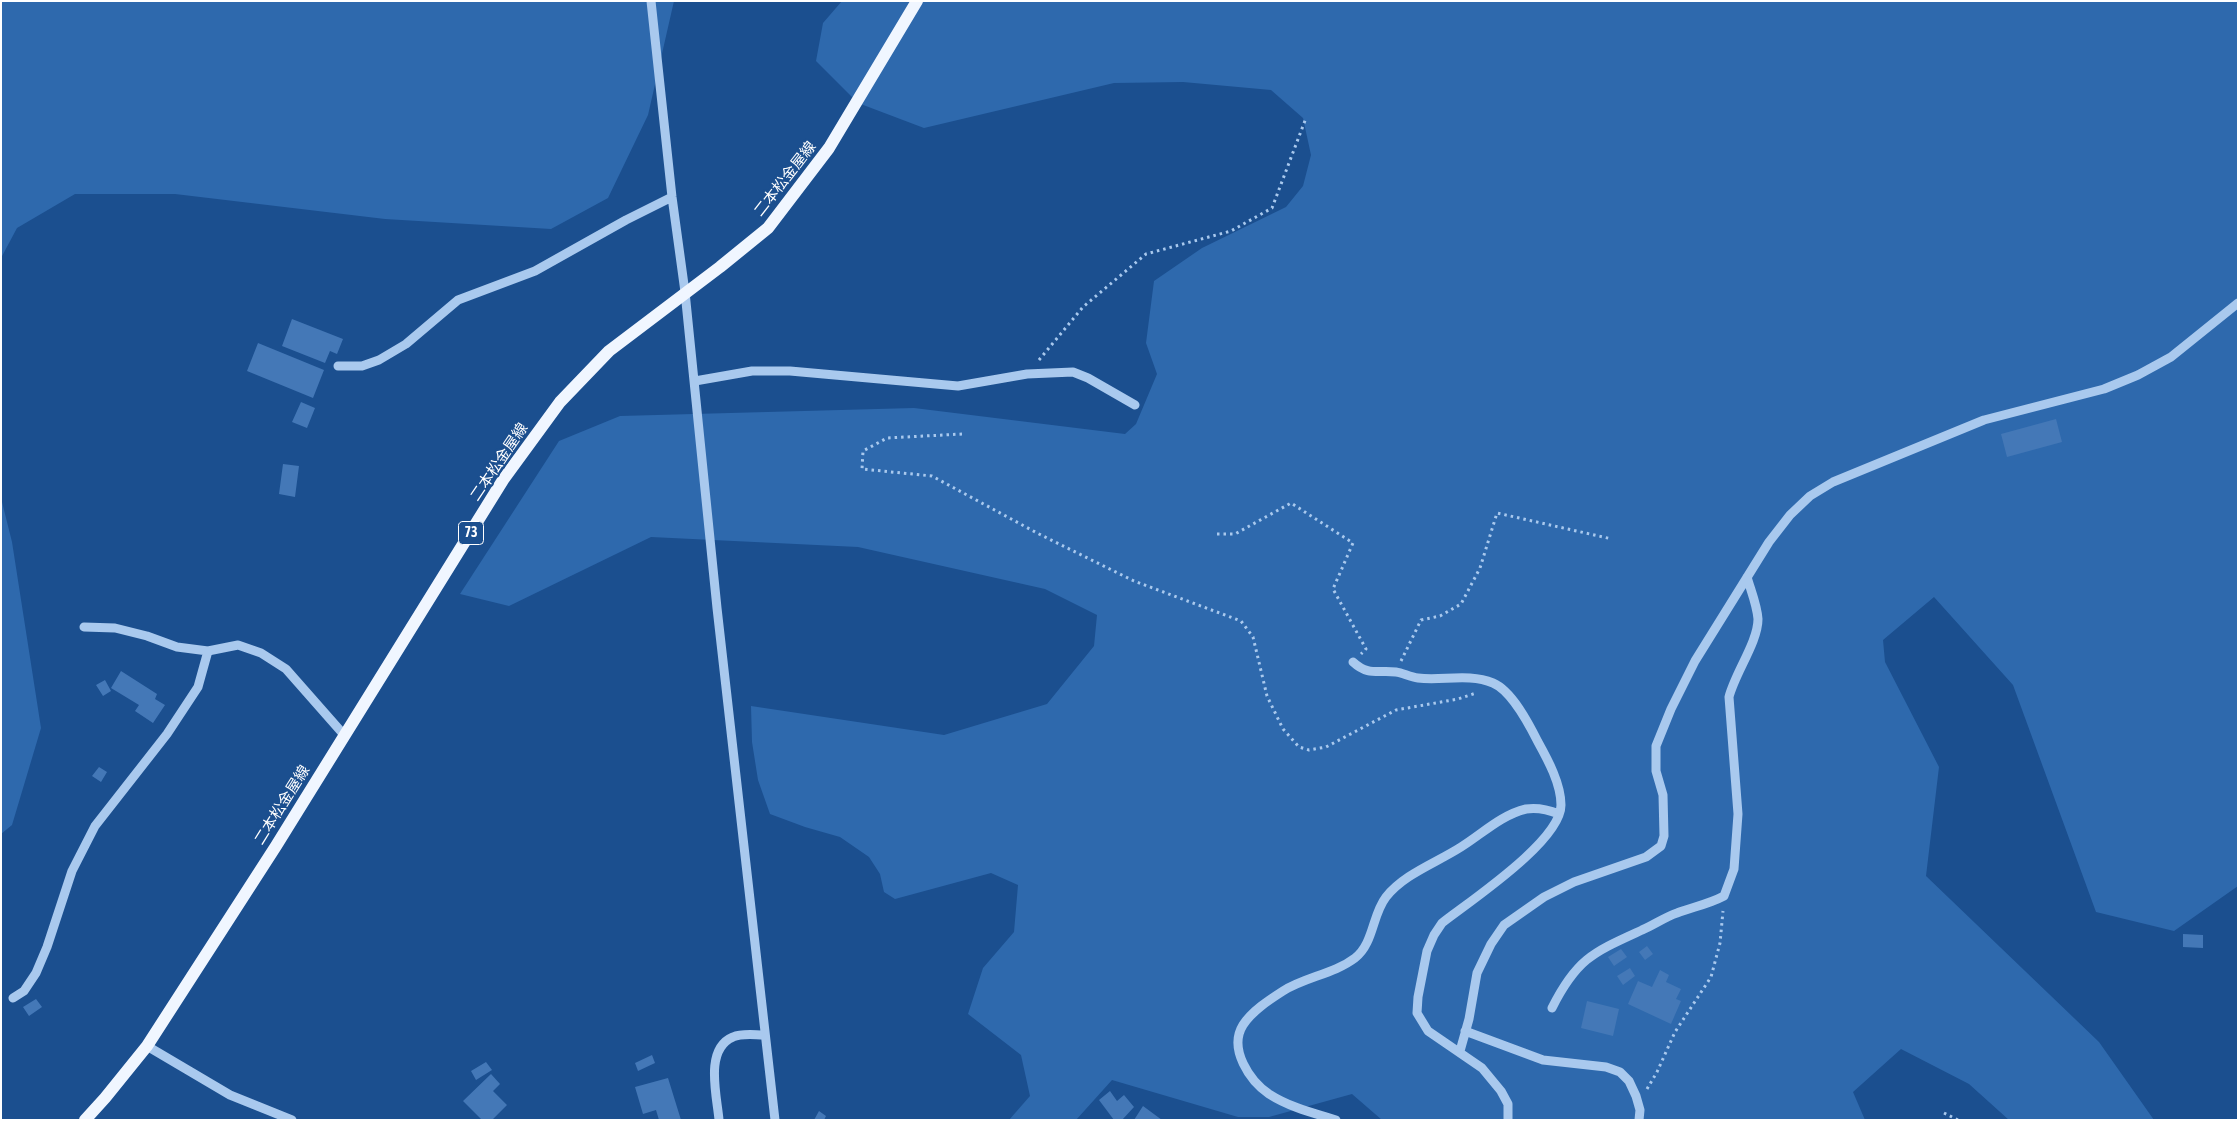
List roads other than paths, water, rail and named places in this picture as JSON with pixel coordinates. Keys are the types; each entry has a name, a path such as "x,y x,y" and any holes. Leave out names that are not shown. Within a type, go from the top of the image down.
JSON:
{"main road":[{"name":"二本松金屋線","path":"85,1120 106,1098 147,1046 345,736 503,480 560,402 609,351 768,228 829,148 917,1"}],"street":[{"path":"651,1 672,197 695,382 764,1034 775,1120"},
{"path":"338,366 362,366 379,360 406,344 458,300 535,271 626,220 672,197"},
{"path":"1460,1051 1477,973 1491,944 1504,925 1544,897 1574,882 1646,857 1661,846 1664,836 1663,794 1656,771 1656,746 1671,709 1695,662 1769,542 1790,515 1810,496 1834,482 1984,420 2104,389 2138,375 2171,357 2238,303"},
{"path":"695,382 752,371 790,371 958,386 1028,374 1072,372 1088,378 1135,405"},
{"path":"1552,1008 1566,982 1585,960 1604,947 1675,913 1724,896 1734,869 1738,814 1729,697 1756,632 1758,620 1747,577"},
{"path":"84,626 115,628 147,636 178,647 208,651 238,645 261,653 286,669 345,736"},
{"path":"13,998 24,991 36,973 47,947 72,872 95,826 167,734 198,687 208,651"},
{"path":"1353,662 1365,671 1395,672 1417,678 1456,677 1493,683 1505,691 1518,708 1549,763 1559,796 1559,814 1549,833 1531,853 1442,922 1434,935 1424,966 1418,997 1418,1013 1428,1031 1460,1051 1482,1068 1501,1091 1508,1104 1508,1120"},
{"path":"1336,1120 1279,1100 1252,1079 1240,1052 1241,1027 1261,1006 1285,990 1333,970 1358,955 1370,935 1379,908 1386,897 1404,880 1462,847 1508,816 1535,808 1559,814"},
{"path":"1465,1031 1543,1060 1606,1067 1620,1072 1629,1081 1638,1103 1639,1120"},
{"path":"719,1120 716,1074 717,1053 722,1044 731,1038 739,1035 764,1034"},
{"path":"147,1046 230,1095 292,1120"}]}
